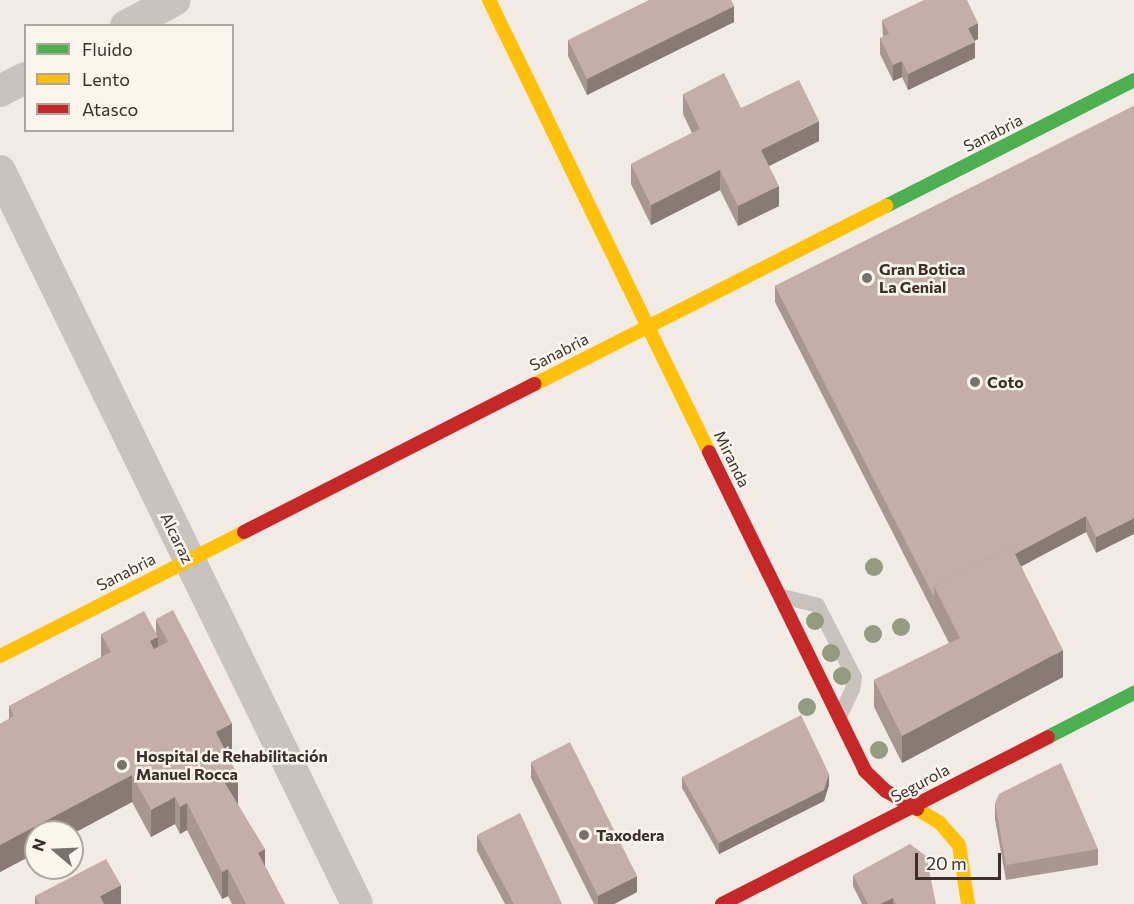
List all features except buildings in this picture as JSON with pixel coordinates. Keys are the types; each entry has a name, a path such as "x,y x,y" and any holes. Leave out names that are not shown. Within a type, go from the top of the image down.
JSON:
{"street":[{"path":"130,24 175,0"},
{"name":"Miranda","path":"489,0 865,771 886,791 939,822 959,845 968,904"},
{"path":"0,91 24,79"},
{"name":"Sanabria","path":"0,656 1134,80"},
{"name":"Alcaraz","path":"0,171 357,904"},
{"name":"Segurola","path":"722,904 1134,693"}],"lane":[{"path":"781,596 817,605 854,677 852,689 839,716"}],"traffic: fast":[{"path":"886,206 1134,80"},
{"path":"1048,737 1134,693"}],"traffic: slow":[{"path":"489,0 709,452"},
{"path":"535,384 886,206"},
{"path":"0,656 244,532"},
{"path":"917,809 939,822 959,845 968,904"}],"traffic: jam":[{"path":"244,532 535,384"},
{"path":"709,452 865,771 886,791 917,809"},
{"path":"722,904 1048,737"}],"place":[{"name":"Gran Botica La Genial","path":"867,278"},
{"name":"Coto","path":"975,382"},
{"name":"Hospital de Rehabilitación Manuel Rocca","path":"122,765"},
{"name":"Taxodera","path":"584,835"}]}
